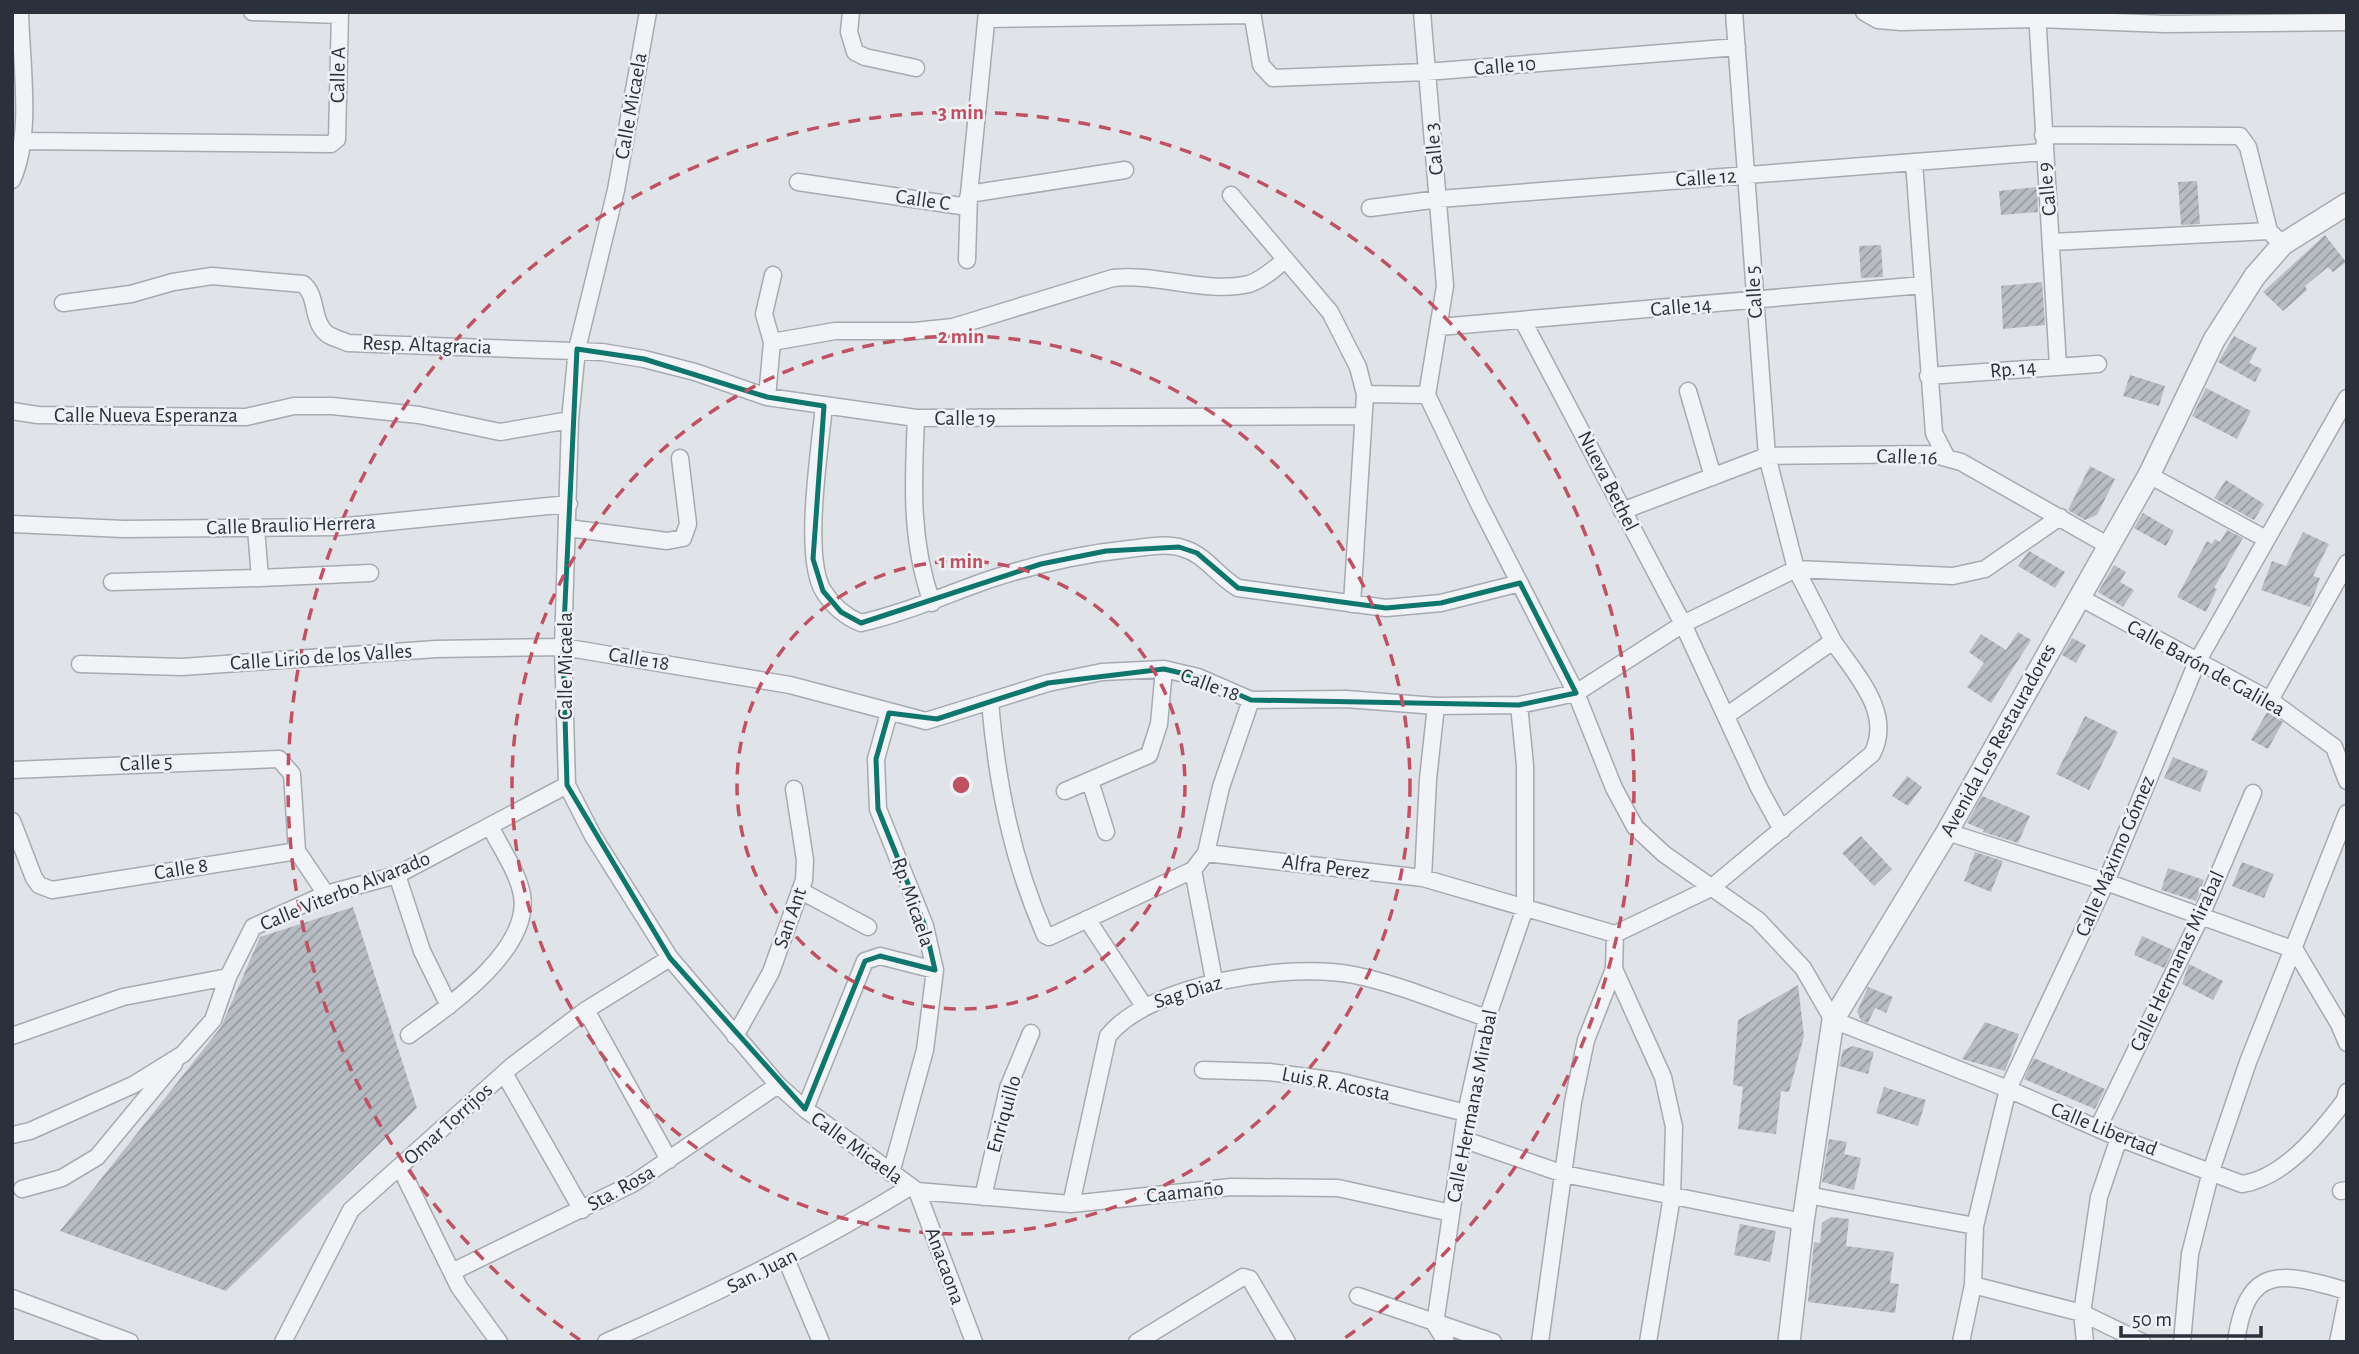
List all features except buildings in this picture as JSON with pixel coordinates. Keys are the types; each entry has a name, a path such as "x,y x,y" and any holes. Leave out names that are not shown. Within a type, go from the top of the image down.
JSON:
{"street":[{"path":"12,180 19,165 23,141 20,12"},
{"path":"252,12 340,13"},
{"name":"Calle Micaela","path":"648,12 616,190 577,349 570,420 563,647 567,785 593,836 670,958 735,1037 805,1110 914,1189"},
{"path":"851,12 849,32 855,52 864,57 916,68"},
{"name":"Calle 3","path":"1422,12 1446,286 1427,395"},
{"name":"Calle 5","path":"1615,934 1710,888 1872,754 1878,742 1879,715 1833,641 1796,569 1767,456 1734,12"},
{"path":"1864,12 1878,20 1901,22 2037,16 2347,22"},
{"name":"Calle A","path":"23,141 331,144 337,139 340,13"},
{"path":"967,260 970,194 987,16 1252,13"},
{"name":"Calle 10","path":"1252,13 1261,65 1273,78 1426,72 1737,47"},
{"name":"Calle 9","path":"2037,16 2043,152 2052,242 2058,366"},
{"path":"2043,135 2240,136 2249,147 2276,238 2052,242"},
{"name":"Calle 12","path":"1370,208 1439,199 2043,152"},
{"path":"1914,162 1934,433 1947,458"},
{"name":"Calle C","path":"798,182 961,206 965,205 970,194 1125,170"},
{"path":"1231,195 1330,312 1357,367 1365,394 1352,604"},
{"name":"Avenida Los Restauradores","path":"1789,1342 1803,1222 1833,1020 1947,832 2149,475 2214,340 2276,238 2347,204"},
{"path":"772,342 835,331 915,331 953,327 1097,283 1133,276 1200,284 1250,284 1285,260"},
{"path":"767,397 772,342 764,314 773,275"},
{"name":"Resp. Altagracia","path":"63,303 131,294 173,282 212,276 303,284 308,287 318,322 327,334 348,343 577,349"},
{"name":"Calle 14","path":"1439,327 1923,285"},
{"name":"Nueva Bethel","path":"1523,321 1683,624 1783,830"},
{"name":"Calle 19","path":"577,349 644,359 767,397 916,418 1362,416"},
{"name":"Rp. 14","path":"1928,376 2098,364"},
{"path":"1688,391 1713,477"},
{"path":"1365,394 1427,395 1576,693 1614,788 1635,827 1664,854 1758,920 1802,968 1833,1020"},
{"name":"Calle Máximo Gómez","path":"1961,1342 1973,1285 1975,1226 2008,1089 2106,882 2197,662 2264,538 2347,398"},
{"name":"Calle Nueva Esperanza","path":"12,411 38,415 246,416 294,406 332,406 419,415 500,432 570,420"},
{"path":"824,406 813,559 823,591 841,612 861,623 932,603 986,581 1041,564 1106,551 1179,547 1197,553 1221,578 1238,588 1386,608 1441,603 1520,583"},
{"path":"916,418 912,495 919,567 932,603"},
{"name":"Calle 16","path":"1767,456 1932,454 1961,462 2109,546"},
{"path":"1622,511 1767,456"},
{"path":"568,528 667,541 683,538 688,524 680,458"},
{"path":"2149,475 2264,538"},
{"name":"Calle Braulio Herrera","path":"12,524 124,529 338,527 569,504"},
{"path":"1796,569 1953,576 1985,569 2060,517"},
{"path":"256,528 260,578"},
{"path":"2270,700 2347,563"},
{"name":"Calle 18","path":"563,647 790,685 926,721 1048,683 1102,672 1164,669 1198,677 1251,700 1346,699 1436,706 1519,705 1576,693 1683,624 1796,569"},
{"path":"112,582 370,573"},
{"name":"Calle Barón de Galilea","path":"2079,597 2270,700 2334,747 2347,781"},
{"path":"1726,716 1833,641"},
{"name":"Calle Lirio de los Valles","path":"80,664 182,667 436,649 563,647"},
{"path":"1065,791 1149,755 1159,724 1164,669"},
{"path":"990,702 994,753 1011,840 1027,893 1045,935 1053,937 1193,870 1206,853 1221,787 1251,700"},
{"name":"Calle Hermanas Mirabal","path":"1436,1324 1466,1113 1487,1018 1525,908 1525,765 1519,705"},
{"path":"1423,878 1428,779 1436,706"},
{"name":"Rp. Micaela","path":"889,713 876,759 878,808 925,926 936,970 925,1050 891,1174"},
{"name":"Calle 5","path":"12,769 279,759 292,774 297,851"},
{"path":"1090,781 1106,832"},
{"name":"Calle Viterbo Alvarado","path":"22,1189 62,1178 97,1157 213,1020 228,977 253,927 327,894 397,875 567,785"},
{"name":"San Ant","path":"735,1037 771,972 800,891 805,860 794,789"},
{"name":"Calle Hermanas Mirabal","path":"2098,1128 2200,918 2253,793"},
{"path":"2182,1342 2190,1254 2211,1171 2248,1062 2295,950 2347,813"},
{"name":"Calle 8","path":"12,821 34,878 39,885 52,890 297,851"},
{"path":"409,1035 449,1006 500,957 523,917 521,892 490,826"},
{"path":"1947,832 2106,882 2295,950 2339,1024 2347,1043"},
{"path":"297,851 327,894"},
{"name":"Alfra Perez","path":"1206,853 1423,878 1615,934"},
{"path":"1193,870 1214,980"},
{"path":"397,875 422,951 449,1006"},
{"path":"800,891 868,927"},
{"path":"1087,919 1143,1006"},
{"path":"1540,1342 1573,1102 1586,1040 1614,968 1615,934"},
{"path":"805,1110 865,961 880,956 936,970"},
{"name":"Omar Torrijos","path":"283,1342 351,1210 504,1073 586,1010 670,958"},
{"path":"1614,968 1664,1077 1674,1127 1672,1196 1648,1342"},
{"name":"Sag Diaz","path":"1071,1204 1108,1036 1121,1020 1143,1006 1214,980 1317,972 1356,975 1487,1018"},
{"path":"12,1036 122,998 228,977"},
{"path":"586,1010 669,1160"},
{"name":"Calle Libertad","path":"1833,1020 2008,1089 2119,1138 2242,1184 2254,1182 2305,1149 2345,1100 2347,1093"},
{"name":"Enriquillo","path":"983,1197 1008,1088 1031,1033"},
{"name":"Calle Viterbo Alvarado","path":"12,1135 30,1131 133,1084 183,1054"},
{"name":"Luis R. Acosta","path":"1203,1070 1269,1072 1338,1081 1466,1113"},
{"path":"504,1073 582,1210"},
{"name":"Sta. Rosa","path":"452,1272 582,1210 669,1160 778,1084"},
{"path":"2085,1342 2082,1313 2099,1197 2119,1138"},
{"path":"1462,1139 1564,1174 1803,1222"},
{"path":"400,1167 459,1287 499,1342"},
{"name":"Caamaño","path":"914,1189 1071,1204 1231,1187 1338,1188 1451,1213"},
{"name":"San. Juan","path":"606,1342 729,1288 835,1234 914,1189"},
{"name":"Anacaona","path":"914,1189 974,1342"},
{"path":"1807,1195 1975,1226"},
{"path":"786,1259 821,1342"},
{"path":"1137,1342 1235,1279 1243,1277 1250,1279 1287,1342"},
{"path":"2236,1342 2240,1312 2253,1288 2269,1279 2314,1281 2347,1291"},
{"path":"1973,1285 2082,1313 2142,1342"},
{"path":"1358,1296 1493,1342"},
{"path":"12,1298 130,1342"},
{"path":"2338,1342 2347,1298"},
{"path":"1436,1324 1446,1342"}],"highlighted area":[{"path":"577,349 644,359 767,397 824,406 813,559 823,591 841,612 861,623 1041,564 1106,551 1179,547 1197,553 1238,588 1386,608 1441,603 1520,583 1576,693 1519,705 1251,700 1198,677 1164,669 1048,683 937,719 889,713 876,759 878,809 925,926 935,970 880,956 865,961 805,1109 670,958 567,785 563,647"}]}
